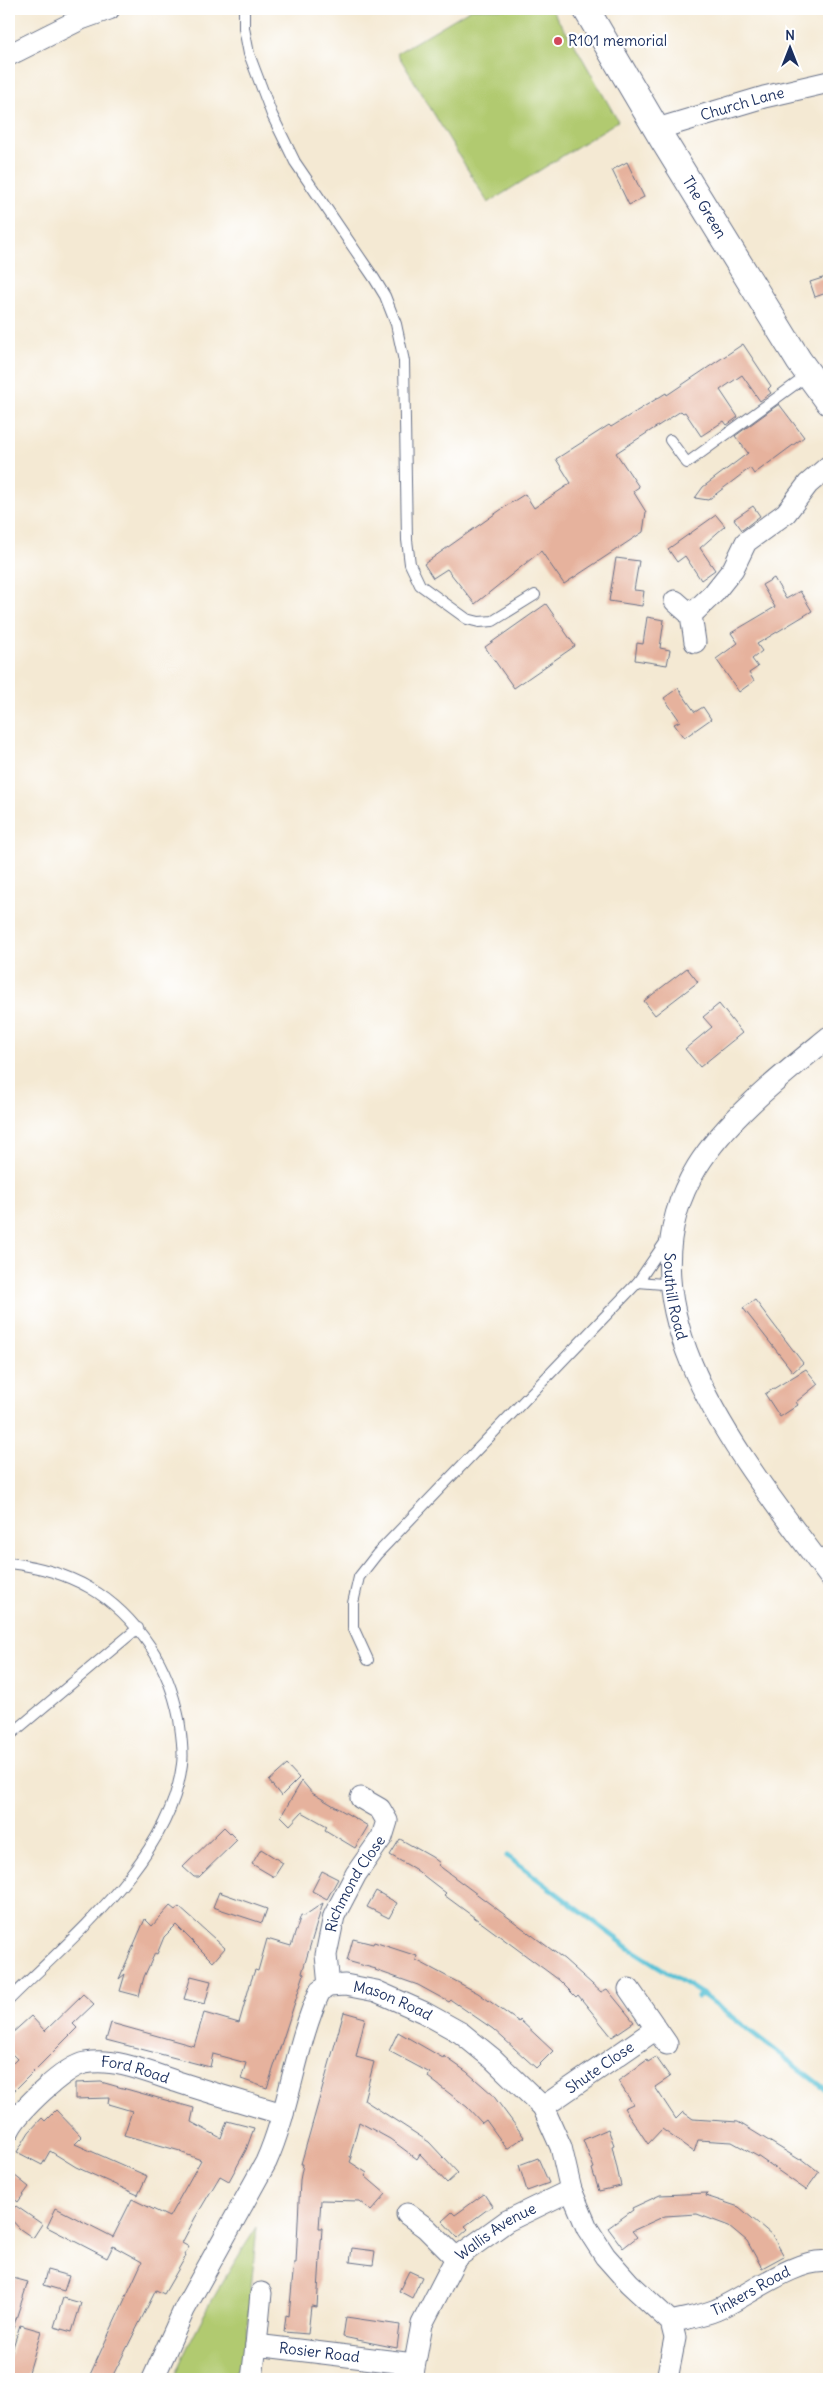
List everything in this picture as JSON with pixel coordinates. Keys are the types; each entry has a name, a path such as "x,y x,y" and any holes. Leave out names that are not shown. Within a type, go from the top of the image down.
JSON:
{"street":[{"path":"9,55 81,19 109,9"},
{"name":"The Green","path":"586,9 657,130 809,374 829,402"},
{"name":"Church Lane","path":"657,130 764,97 829,82"},
{"path":"695,642 683,608 714,593 733,569 746,542 786,513 808,484 829,466"},
{"name":"Southill Road","path":"829,1037 776,1082 718,1139 698,1166 681,1197 673,1232 670,1259 672,1303 685,1347 718,1418 763,1486 829,1576"},
{"name":"Richmond Close","path":"328,1986 326,1955 334,1916 356,1874 382,1837 388,1821 380,1809 361,1798"},
{"name":"Mason Road","path":"328,1986 345,1984 376,1991 423,2012 460,2034 487,2054 543,2107 562,2147 571,2190 587,2228 605,2256 629,2283 671,2322"},
{"path":"154,2379 184,2310 266,2162 277,2137 315,2001 320,1991 328,1986"},
{"name":"Shute Close","path":"543,2107 662,2036 629,1990"},
{"name":"Ford Road","path":"9,2130 43,2091 63,2074 84,2063 107,2062 134,2068 283,2114"},
{"name":"Wallis Avenue","path":"413,2372 422,2324 456,2258 507,2222 571,2190"},
{"path":"408,2214 426,2228 456,2258"},
{"name":"Tinkers Road","path":"671,2322 716,2310 779,2276 820,2260 829,2262"},
{"path":"256,2345 260,2293"},
{"path":"667,2379 675,2338 671,2322"},
{"name":"Rosier Road","path":"252,2379 256,2345 413,2372"}],"lane":[{"path":"244,9 244,28 249,54 272,115 295,162 385,296 396,324 404,361 407,540 410,564 420,585 467,619 479,622 493,621 535,595"},
{"path":"670,440 686,463 809,374"},
{"path":"368,1660 353,1627 353,1603 359,1577 377,1554 638,1282 673,1232"},
{"path":"638,1282 663,1284 671,1287"},
{"path":"9,1563 34,1566 89,1586 112,1603 138,1628 154,1652 176,1704 182,1736 182,1763 176,1797 156,1839 136,1869 108,1901 9,2000"},
{"path":"9,1736 138,1628"}],"green space":[{"path":"471,9 551,9 576,47 618,121 488,203 397,53"},
{"path":"257,2227 245,2349 240,2379 173,2379 191,2339 212,2301"}],"building":[{"path":"627,162 644,197 629,205 612,170"},
{"path":"829,276 829,292 815,297 810,282"},
{"path":"743,344 771,386 768,389 771,393 760,401 742,375 720,390 738,417 727,425 724,421 701,436 685,412 681,411 616,453 639,487 633,491 646,512 643,532 564,584 541,551 475,604 447,569 433,578 424,564 509,504 525,494 534,508 571,483 556,459 609,425 611,427 666,393 667,395"},
{"path":"779,404 804,437 754,474 750,468 708,500 695,498 703,487 748,453 735,436"},
{"path":"753,506 760,516 742,530 734,519"},
{"path":"716,515 725,526 700,548 715,570 701,580 685,556 677,562 668,549"},
{"path":"616,558 639,561 634,590 644,591 642,606 609,601"},
{"path":"774,578 786,599 800,591 812,611 757,644 762,651 752,659 758,667 749,673 754,681 739,692 716,659 738,643 731,633 775,607 762,585"},
{"path":"546,604 575,646 514,688 485,647"},
{"path":"647,617 664,620 660,648 670,650 667,665 635,660 637,643 643,644"},
{"path":"678,688 695,712 703,707 711,719 684,738 674,724 680,721 664,698"},
{"path":"687,968 698,982 655,1015 644,1001"},
{"path":"719,1004 742,1033 700,1067 685,1049 712,1027 703,1017"},
{"path":"755,1300 803,1363 793,1372 743,1308"},
{"path":"806,1369 818,1384 796,1402 798,1405 780,1417 765,1394"},
{"path":"287,1765 299,1778 281,1796 269,1781"},
{"path":"302,1781 312,1793 368,1826 355,1848 325,1830 327,1826 302,1812 290,1825 281,1816"},
{"path":"224,1827 237,1840 199,1877 194,1877 183,1867"},
{"path":"400,1839 440,1863 438,1865 564,1959 601,1992 607,1989 634,2022 612,2037 578,1995 576,1997 559,1980 444,1895 446,1893 415,1869 390,1855"},
{"path":"261,1849 283,1863 274,1877 252,1864"},
{"path":"322,1871 338,1879 327,1899 312,1891"},
{"path":"376,1891 397,1903 389,1918 367,1907"},
{"path":"219,1892 267,1909 262,1923 213,1907"},
{"path":"323,1903 302,1973 304,1974 267,2088 241,2079 246,2063 213,2054 210,2067 106,2040 111,2023 194,2046 204,2013 239,2023 251,1981 255,1970 258,1971 267,1939 291,1946 301,1915 304,1916"},
{"path":"170,1906 175,1910 179,1907 225,1948 213,1962 176,1925 164,1937 157,1954 155,1953 144,1977 139,1996 120,1991 125,1974 119,1979 145,1919 152,1926"},
{"path":"353,1939 373,1944 374,1942 417,1956 416,1960 478,1993 519,2022 520,2020 553,2051 536,2068 493,2029 451,2000 449,2002 418,1985 376,1969 347,1961"},
{"path":"191,1976 211,1981 205,2004 184,1999"},
{"path":"83,1994 94,2004 73,2024 77,2028 9,2096 9,2067 17,2059 9,2051 9,2036 31,2016 45,2031"},
{"path":"344,2012 365,2018 356,2057 374,2062 364,2100 429,2142 458,2173 447,2183 420,2154 417,2159 390,2139 359,2122 350,2162 367,2173 365,2176 386,2194 371,2211 359,2201 321,2200 319,2228 322,2228 317,2307 311,2306 308,2334 284,2332 286,2315 289,2316 294,2263 296,2263 300,2180 303,2164 301,2164"},
{"path":"398,2032 443,2058 444,2056 467,2072 492,2094 524,2137 507,2149 486,2120 482,2123 467,2107 428,2077 430,2073 389,2051"},
{"path":"656,2057 670,2077 655,2087 676,2119 683,2112 693,2119 738,2122 800,2160 801,2158 819,2172 806,2190 757,2156 732,2142 698,2140 694,2152 662,2129 648,2144 624,2108 633,2104 618,2081 647,2060 648,2062"},
{"path":"101,2082 194,2108 191,2122 221,2138 227,2121 254,2128 246,2150 229,2181 220,2176 195,2218 182,2243 189,2247 184,2255 186,2256 164,2294 156,2290 111,2379 88,2379 142,2262 113,2246 107,2258 47,2227 56,2208 113,2237 132,2199 169,2217 201,2160 180,2151 124,2135 132,2111 108,2104 109,2098 75,2099 75,2083"},
{"path":"56,2110 82,2137 75,2144 147,2176 138,2195 76,2167 50,2151 42,2165 17,2152 29,2132 42,2118 45,2121"},
{"path":"608,2129 614,2145 612,2146 621,2186 599,2191 592,2169 594,2168 583,2140"},
{"path":"538,2158 549,2183 527,2191 519,2165"},
{"path":"9,2171 29,2187 18,2202 9,2195"},
{"path":"707,2193 706,2196 739,2207 772,2235 784,2256 762,2268 747,2241 729,2226 697,2214 665,2216 632,2231 637,2237 623,2248 608,2228 633,2210 632,2208 660,2195"},
{"path":"484,2194 492,2206 465,2226 468,2229 458,2238 442,2221 452,2212 455,2215"},
{"path":"16,2206 42,2224 33,2238 20,2229 9,2217 9,2213"},
{"path":"352,2248 375,2251 373,2265 350,2262"},
{"path":"47,2270 69,2276 64,2291 43,2285"},
{"path":"409,2271 422,2277 412,2298 399,2291"},
{"path":"13,2278 28,2282 13,2328 9,2327 9,2292"},
{"path":"63,2298 81,2303 72,2332 54,2327"},
{"path":"346,2317 400,2325 397,2348 343,2337"},
{"path":"20,2325 41,2331 27,2379 9,2379 9,2360"}],"waterway":[{"path":"507,1856 629,1948 702,1994 698,1997"},
{"path":"702,1994 829,2092"}],"place":[{"name":"R101 memorial","path":"558,41"}]}
